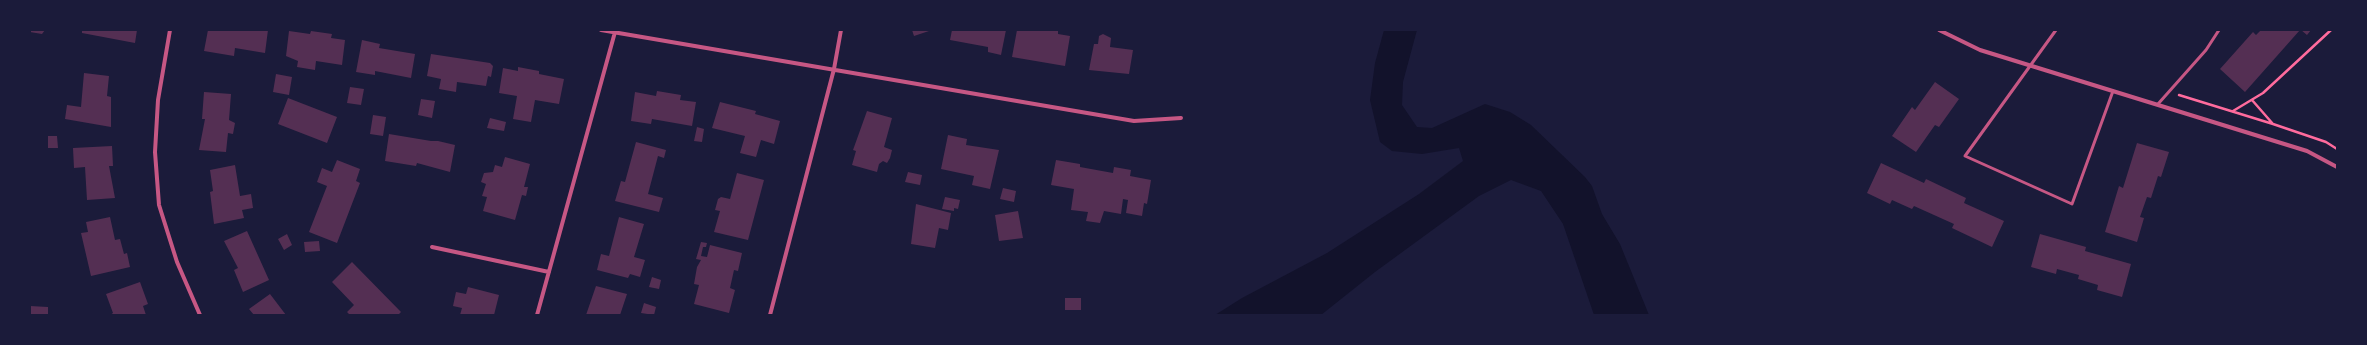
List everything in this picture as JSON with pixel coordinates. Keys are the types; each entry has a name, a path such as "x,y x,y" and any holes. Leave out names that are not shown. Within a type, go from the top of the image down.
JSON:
{"street":[{"path":"170,30 158,100 155,152 159,205 177,262 200,315"},
{"path":"601,30 1134,121 1181,118"},
{"path":"770,315 834,69 841,30"},
{"path":"1939,30 1980,50 2307,151 2337,167"},
{"path":"537,315 615,32"},
{"path":"432,246 549,272"}],"lane":[{"path":"2056,30 1965,156 2072,204 2112,91"},
{"path":"2158,104 2206,50 2219,30"}],"path":[{"path":"2233,112 2263,93 2332,30"},
{"path":"2169,92 2273,124 2326,142 2337,149"},
{"path":"2252,100 2273,124"}],"shaded area":[{"path":"1384,30 1417,30 1403,82 1402,105 1417,127 1432,128 1485,104 1510,112 1531,125 1585,177 1592,186 1602,214 1620,244 1649,315 1594,315 1563,224 1541,191 1511,180 1479,196 1375,272 1321,315 1215,315 1242,298 1327,253 1419,194 1463,161 1459,148 1422,154 1392,151 1380,142 1370,100 1375,63"}],"building":[{"path":"30,30 45,30 42,34 30,32"},
{"path":"82,30 137,30 135,43 82,33"},
{"path":"208,30 268,30 265,53 235,48 234,56 204,51"},
{"path":"912,30 932,30 914,36"},
{"path":"952,30 1006,30 1001,55 988,52 988,47 950,40"},
{"path":"1017,30 1058,30 1058,34 1070,36 1065,66 1012,57"},
{"path":"2261,30 2300,30 2245,92 2220,69 2253,32 2256,35"},
{"path":"2301,30 2311,30 2307,35"},
{"path":"289,31 310,34 311,31 332,34 331,38 345,40 342,65 316,61 315,70 297,67 298,61 286,56"},
{"path":"1103,34 1111,38 1110,47 1133,50 1129,74 1089,70 1094,44 1098,44 1099,36"},
{"path":"362,40 380,44 379,48 415,54 411,78 375,71 375,75 356,72"},
{"path":"431,54 490,63 493,66 491,77 488,76 486,86 457,82 456,92 439,89 441,79 427,76"},
{"path":"518,67 539,71 539,74 564,79 559,104 535,100 531,122 513,119 517,96 499,93 503,68 518,71"},
{"path":"84,73 109,76 107,96 111,97 111,127 65,119 67,105 81,107"},
{"path":"276,74 292,77 289,95 273,92"},
{"path":"1935,82 1959,99 1939,127 1935,125 1916,152 1892,136 1912,107 1915,110"},
{"path":"350,87 364,89 361,105 347,103"},
{"path":"657,91 681,95 680,100 696,102 692,126 652,119 651,124 631,121 635,92 656,96"},
{"path":"204,92 231,94 229,120 235,123 233,134 228,133 226,152 199,150 205,119 202,119"},
{"path":"288,98 337,117 327,143 278,124"},
{"path":"421,99 435,101 432,118 418,115"},
{"path":"720,102 756,111 755,114 780,121 774,144 761,140 756,157 740,153 745,136 712,128"},
{"path":"867,111 892,118 884,147 892,150 890,158 887,163 883,161 879,164 877,172 852,165 856,151 853,150"},
{"path":"373,115 386,117 383,136 370,134"},
{"path":"490,118 506,122 504,131 487,128"},
{"path":"697,127 704,129 702,142 694,141"},
{"path":"389,134 455,145 450,172 417,163 416,166 385,161"},
{"path":"948,135 967,139 966,145 999,150 990,189 972,185 974,176 941,169"},
{"path":"48,136 57,136 58,148 48,148"},
{"path":"636,142 666,150 664,158 658,156 648,194 663,198 659,212 615,201 621,181 625,182"},
{"path":"2137,143 2169,152 2161,177 2158,176 2151,198 2147,197 2140,217 2144,218 2137,242 2105,232 2119,186 2123,188"},
{"path":"112,146 113,166 109,166 115,198 87,200 85,167 74,168 73,148"},
{"path":"505,157 530,164 524,187 528,187 526,196 522,195 515,220 483,211 487,197 482,196 486,184 481,182 484,173 493,172 495,165 502,167"},
{"path":"337,160 360,169 356,181 360,183 337,243 309,232 327,186 317,182 322,168 332,172"},
{"path":"1056,160 1080,164 1080,167 1113,173 1114,167 1131,170 1130,176 1151,180 1147,204 1144,203 1142,216 1126,213 1128,200 1123,199 1121,214 1104,211 1100,223 1086,221 1088,212 1071,210 1074,189 1051,185"},
{"path":"1881,163 1924,183 1926,179 1966,198 1964,203 2004,221 1992,247 1952,228 1954,224 1914,206 1912,209 1892,200 1890,204 1867,193"},
{"path":"235,165 240,196 251,194 253,208 242,210 244,218 214,224 210,192 213,191 210,170"},
{"path":"908,172 922,175 920,185 905,182"},
{"path":"737,173 764,180 748,240 714,232 720,211 715,210 718,199 721,197 730,199"},
{"path":"1003,188 1016,191 1014,202 1000,199"},
{"path":"945,197 960,200 958,209 954,208 954,211 942,209"},
{"path":"916,204 951,213 948,230 939,228 935,248 911,244"},
{"path":"1018,211 1023,238 999,241 995,215"},
{"path":"110,217 115,240 120,239 124,254 127,253 130,267 91,276 81,233 88,232 86,222"},
{"path":"619,217 644,224 634,257 645,260 640,277 630,274 628,278 597,270 601,254 609,256"},
{"path":"247,231 269,280 243,292 234,270 238,268 224,241"},
{"path":"287,234 292,245 284,250 278,239"},
{"path":"2040,234 2086,247 2085,251 2131,264 2122,297 2097,290 2098,285 2078,279 2079,275 2057,269 2056,274 2031,267"},
{"path":"319,241 320,251 305,252 304,242"},
{"path":"701,242 707,243 706,247 703,247 701,256 707,257 710,245 742,253 738,271 734,270 730,288 735,290 729,313 694,304 699,285 694,284 697,267 701,260 696,259"},
{"path":"352,262 401,312 398,315 350,315 347,312 354,305 332,282"},
{"path":"652,277 661,280 659,289 649,287"},
{"path":"140,282 148,304 143,306 146,315 110,315 113,313 106,294"},
{"path":"596,286 627,294 620,315 586,315"},
{"path":"468,287 499,295 494,315 460,315 462,308 453,306 456,292 466,294"},
{"path":"270,294 286,315 254,315 249,309"},
{"path":"1065,298 1081,298 1081,310 1065,310"},
{"path":"644,303 656,307 654,315 641,313"},
{"path":"30,306 48,307 48,315 30,315"}]}
